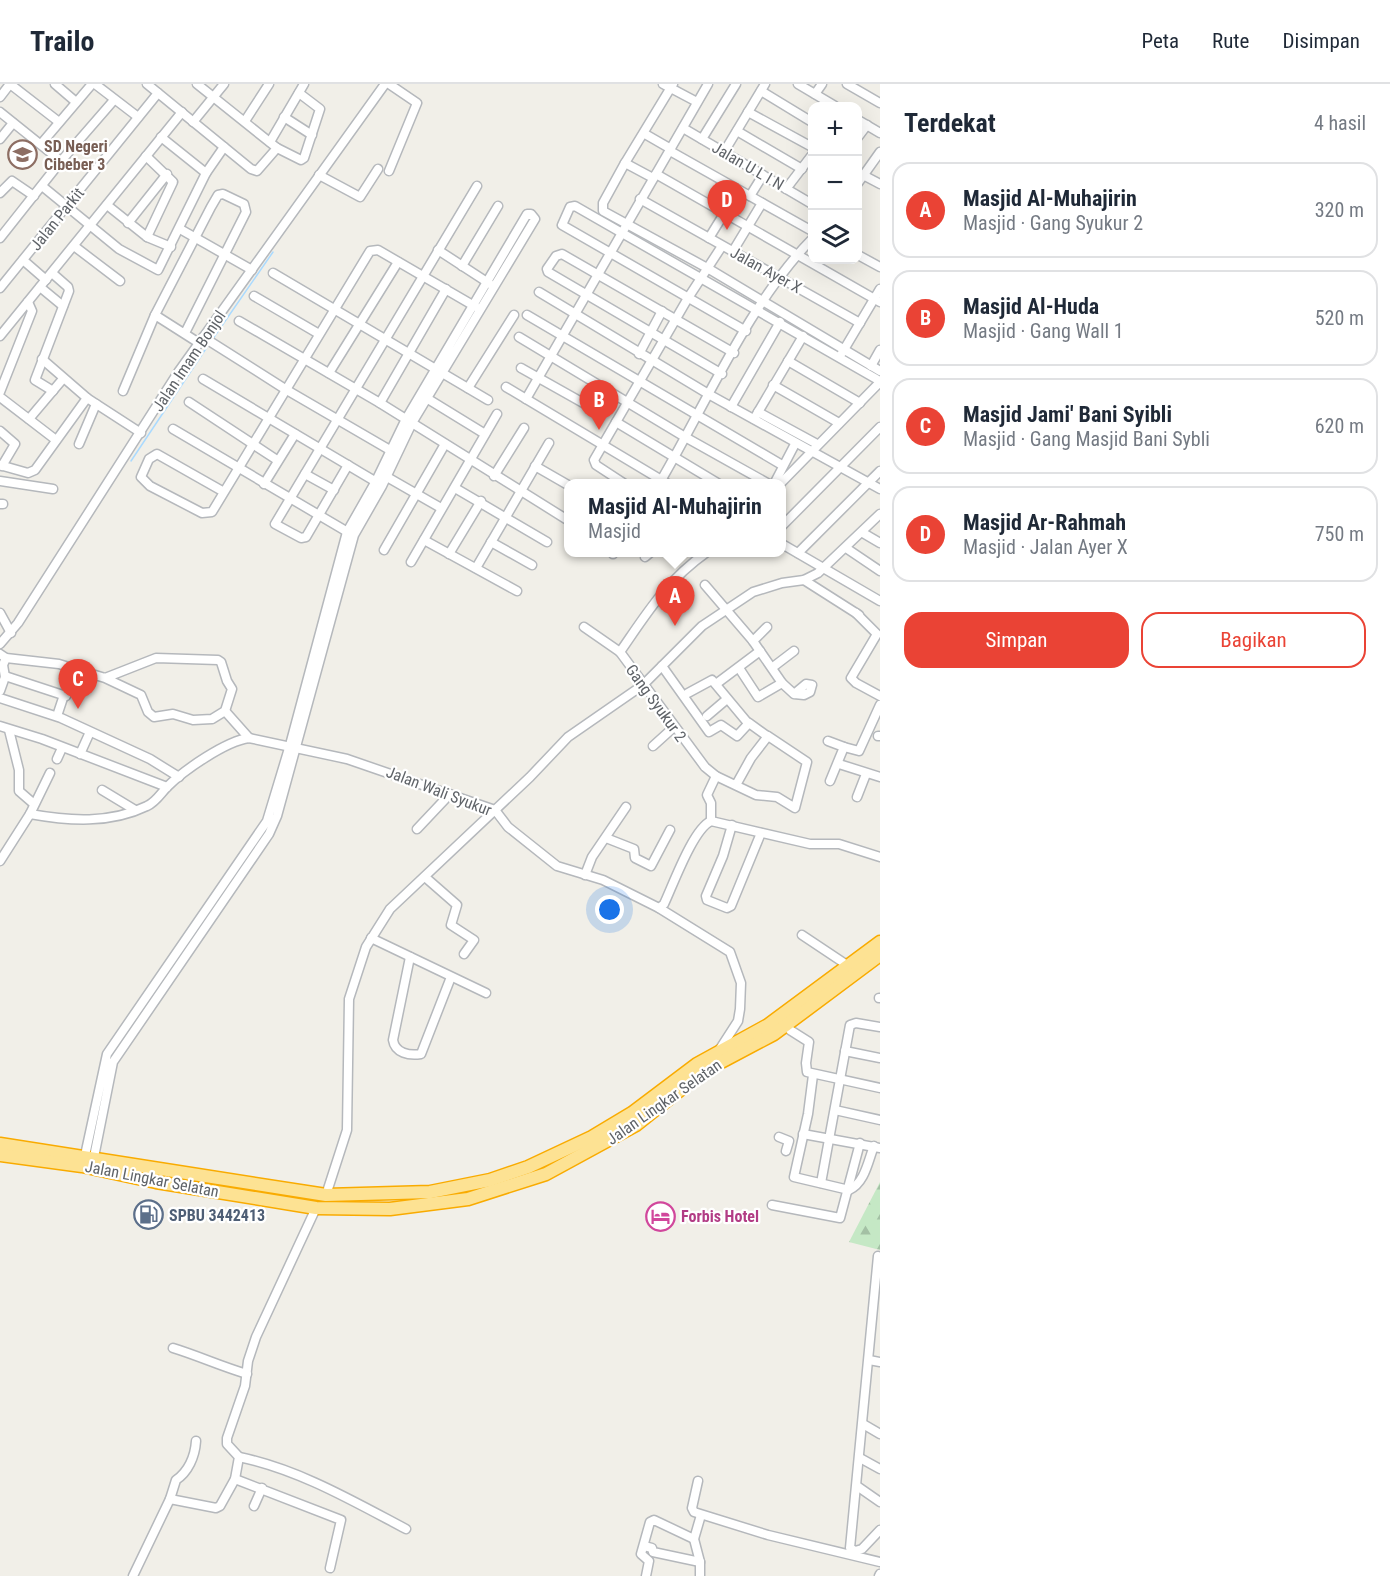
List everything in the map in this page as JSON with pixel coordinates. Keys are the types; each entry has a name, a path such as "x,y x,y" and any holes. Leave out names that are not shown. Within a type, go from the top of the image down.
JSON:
{"highway":[{"name":"Jalan Lingkar Selatan","path":"0,1144 86,1161 326,1195 430,1192 490,1180 528,1167 592,1137 723,1053 774,1034 830,985 846,965 880,942"},
{"name":"Jalan Lingkar Selatan","path":"830,985 880,955"},
{"name":"Jalan Lingkar Selatan","path":"0,1155 86,1161 156,1182 316,1208 390,1209 434,1205 510,1188 574,1160 636,1125 723,1053"}],"street":[{"path":"0,97 10,84 59,122"},
{"path":"55,84 76,102"},
{"path":"41,144 93,84 138,117"},
{"path":"147,84 251,169 257,171 278,148"},
{"path":"197,84 278,148 302,160 320,108 299,93"},
{"path":"193,122 224,84"},
{"path":"245,121 269,84"},
{"path":"270,142 304,84"},
{"path":"387,84 417,103 389,171"},
{"name":"Jalan Imam Bonjol","path":"0,644 11,633 141,433 206,342 252,270 319,174 387,84"},
{"path":"526,399 708,84"},
{"path":"702,140 735,84"},
{"path":"798,84 828,102"},
{"path":"815,94 822,84"},
{"path":"847,84 880,103"},
{"path":"604,217 603,203 625,163 645,134 669,85 697,102"},
{"path":"724,152 763,87 808,118"},
{"name":"Jalan Parkit","path":"0,288 158,93"},
{"path":"0,238 61,161 114,100"},
{"path":"0,112 61,161"},
{"path":"0,336 182,112"},
{"path":"748,112 808,144"},
{"path":"284,117 312,135"},
{"path":"862,122 880,133"},
{"path":"0,139 13,123"},
{"path":"862,132 867,125"},
{"name":"Jalan U L I N","path":"683,128 786,189 808,198"},
{"path":"737,131 802,169"},
{"path":"645,134 738,191 808,228"},
{"path":"161,137 206,173"},
{"path":"42,186 120,249 156,270 161,268 206,173 224,147"},
{"path":"879,180 863,175 880,152"},
{"path":"146,156 173,182 147,237"},
{"path":"786,189 812,156"},
{"path":"625,163 655,176 748,226 877,300"},
{"path":"319,174 360,197 378,169"},
{"path":"128,223 167,174"},
{"path":"750,196 763,175"},
{"path":"0,192 12,181 34,196"},
{"path":"348,465 305,538 276,524 383,339 477,186"},
{"path":"709,238 738,191"},
{"path":"123,391 155,315 220,194 244,204 246,212 185,333"},
{"name":"Jalan Ayer X","path":"640,199 860,323"},
{"path":"733,251 762,203"},
{"path":"107,205 147,237 171,248"},
{"path":"462,266 498,206"},
{"path":"746,331 561,224 571,206 604,217 703,277 761,306 842,353 880,382 784,479"},
{"path":"86,1161 107,1054 261,832 271,810 294,746 350,533 379,483 409,421 477,307 528,214 531,214 535,219 490,284"},
{"path":"623,228 709,269 780,322 803,336 880,371"},
{"path":"180,229 252,270"},
{"path":"664,479 673,457 761,306 797,255 808,244"},
{"path":"74,246 120,281"},
{"path":"619,479 596,465 594,460 688,298 722,246"},
{"path":"224,492 157,454 149,459 141,477 150,486 205,514 212,512 370,251 378,250 477,307"},
{"path":"438,250 490,284"},
{"path":"722,374 548,272 547,269 556,256 561,254 734,353"},
{"path":"862,257 880,267"},
{"path":"23,260 46,280 63,306"},
{"path":"329,373 398,262"},
{"path":"273,273 488,400"},
{"path":"46,280 69,288 35,380 53,391"},
{"path":"380,403 446,289"},
{"path":"842,353 877,300 880,289"},
{"path":"539,292 639,354 731,407 818,444"},
{"path":"254,296 319,334"},
{"path":"0,392 32,311 28,302"},
{"path":"639,354 662,311"},
{"path":"155,315 185,333 206,342 394,452"},
{"path":"468,388 514,315"},
{"path":"528,315 782,465"},
{"path":"239,321 380,403 564,518"},
{"path":"731,407 780,322"},
{"path":"756,416 803,336"},
{"path":"519,337 685,437 764,479"},
{"path":"871,366 880,350"},
{"path":"42,359 62,380 141,433"},
{"path":"788,361 860,402"},
{"path":"521,368 601,413"},
{"path":"409,421 428,399 439,372"},
{"path":"203,379 379,483"},
{"path":"28,419 62,380"},
{"path":"773,385 839,423"},
{"path":"506,387 658,479"},
{"path":"0,397 56,440"},
{"path":"0,431 15,444 1,466 32,472 87,398"},
{"path":"428,399 485,434"},
{"path":"189,402 277,460"},
{"path":"79,444 96,404"},
{"path":"411,562 497,414"},
{"path":"756,416 810,453 880,489"},
{"path":"616,422 712,479"},
{"path":"786,521 880,427"},
{"path":"494,476 524,428"},
{"path":"173,429 350,533"},
{"path":"264,484 295,434"},
{"path":"476,568 549,443"},
{"path":"384,550 445,444"},
{"path":"774,479 795,444"},
{"path":"379,483 387,477 394,452"},
{"path":"535,466 564,483"},
{"path":"798,553 880,471"},
{"path":"304,474 334,490"},
{"path":"387,477 441,508"},
{"path":"0,481 53,489"},
{"path":"455,488 481,501 547,542"},
{"path":"449,554 481,501"},
{"path":"786,514 790,516"},
{"path":"326,1195 347,1130 350,999 370,938 390,909 577,730 644,685 702,626 763,588 804,580 824,569 880,515"},
{"path":"863,532 880,543"},
{"path":"424,540 517,591"},
{"path":"492,542 532,565"},
{"path":"786,546 880,601"},
{"path":"846,548 880,571"},
{"name":"Gang Syukur 2","path":"700,557 681,572 660,594 620,652 692,752 716,776 758,795 777,797 795,808 807,762 767,736"},
{"path":"804,580 880,627"},
{"path":"705,585 753,640 782,683 794,694"},
{"path":"0,613 11,633"},
{"path":"856,613 878,634 851,678 855,683 880,696"},
{"path":"584,627 620,652"},
{"path":"753,640 767,627"},
{"path":"716,684 760,651"},
{"path":"773,667 794,651"},
{"path":"0,691 5,676 4,656 59,664 105,678 141,694 148,712 154,717 173,714 193,720 212,719 225,711 232,688 226,681 223,666 218,660 156,658 105,678"},
{"path":"662,666 710,732 721,725 737,736 749,723 767,736 736,785"},
{"path":"739,668 758,697 782,683"},
{"path":"57,716 76,670"},
{"path":"5,676 65,695"},
{"path":"688,693 709,679 716,684 747,722"},
{"path":"0,698 57,716 150,759 179,777"},
{"path":"707,716 727,699"},
{"path":"828,741 860,751 880,705"},
{"path":"30,814 84,820 105,818 149,805 179,777 236,741 249,738 225,711"},
{"path":"653,746 674,727"},
{"path":"4,728 80,754 167,788"},
{"path":"4,728 19,770 19,791 34,804"},
{"path":"80,754 90,732"},
{"name":"Jalan Wali Syukur","path":"249,738 294,746 374,767 495,810 508,827 557,866 618,887 659,908 730,952 741,983 740,1009 738,1021 723,1053"},
{"path":"830,781 839,764 844,747"},
{"path":"57,759 62,748"},
{"path":"839,764 880,777"},
{"path":"0,861 30,814 50,773"},
{"path":"856,797 866,774"},
{"path":"659,908 664,904 699,832 711,821 711,803 707,795 716,776"},
{"path":"102,790 135,810"},
{"path":"417,829 450,794"},
{"path":"585,875 592,857 626,807"},
{"path":"711,821 810,844 839,844 880,857"},
{"path":"732,825 723,856 705,896 707,900 728,908 731,906 761,833"},
{"path":"606,838 633,849 635,858 651,866 670,830"},
{"path":"425,877 457,905 452,925 474,940 464,954"},
{"path":"802,935 846,965"},
{"path":"370,938 486,993"},
{"path":"410,957 393,1040 394,1046 401,1052 415,1055 422,1052 451,977"},
{"path":"821,1183 851,1024 880,1027"},
{"path":"790,1030 810,1042 805,1070 813,1076 880,1088"},
{"path":"845,1051 880,1058"},
{"path":"803,1134 877,1147 862,1179 857,1186 849,1190 794,1177 798,1154 803,1134 808,1114 813,1076"},
{"path":"836,1110 880,1120"},
{"path":"778,1137 789,1140 782,1150 798,1154"},
{"path":"772,1205 840,1218 860,1143"},
{"path":"316,1208 260,1329 227,1444 239,1457 265,1463 313,1483 406,1528"},
{"path":"878,1256 876,1331 869,1360 850,1548 855,1551 862,1549 880,1530"},
{"path":"173,1348 203,1358 208,1363 247,1374"},
{"path":"869,1360 880,1362"},
{"path":"863,1424 880,1434"},
{"path":"133,1576 170,1499 176,1480 184,1476 196,1441"},
{"path":"170,1499 216,1508 220,1506 235,1479 239,1457"},
{"path":"860,1458 880,1469"},
{"path":"235,1479 341,1520 330,1568"},
{"path":"698,1481 692,1508 701,1515 768,1535 880,1562"},
{"path":"857,1486 880,1502"},
{"path":"254,1506 262,1488"},
{"path":"700,1576 700,1562 694,1539 701,1515"},
{"path":"646,1576 649,1561 642,1556 652,1520 694,1539"},
{"path":"644,1546 652,1548 653,1552 700,1562"}],"green space":[{"path":"880,1182 880,1250 849,1242"}],"waterway":[{"path":"212,340 273,252"},
{"path":"131,461 209,344"}],"place":[{"name":"SD Negeri Cibeber 3","path":"23,155"},
{"name":"Masjid Ar-Rahmah","path":"727,230"},
{"name":"Masjid Al-Huda","path":"599,430"},
{"name":"Masjid Al-Muhajirin","path":"675,626"},
{"name":"Masjid Jami' Bani Syibli","path":"78,709"},
{"name":"SPBU 3442413","path":"148,1215"},
{"name":"Forbis Hotel","path":"660,1216"}]}
